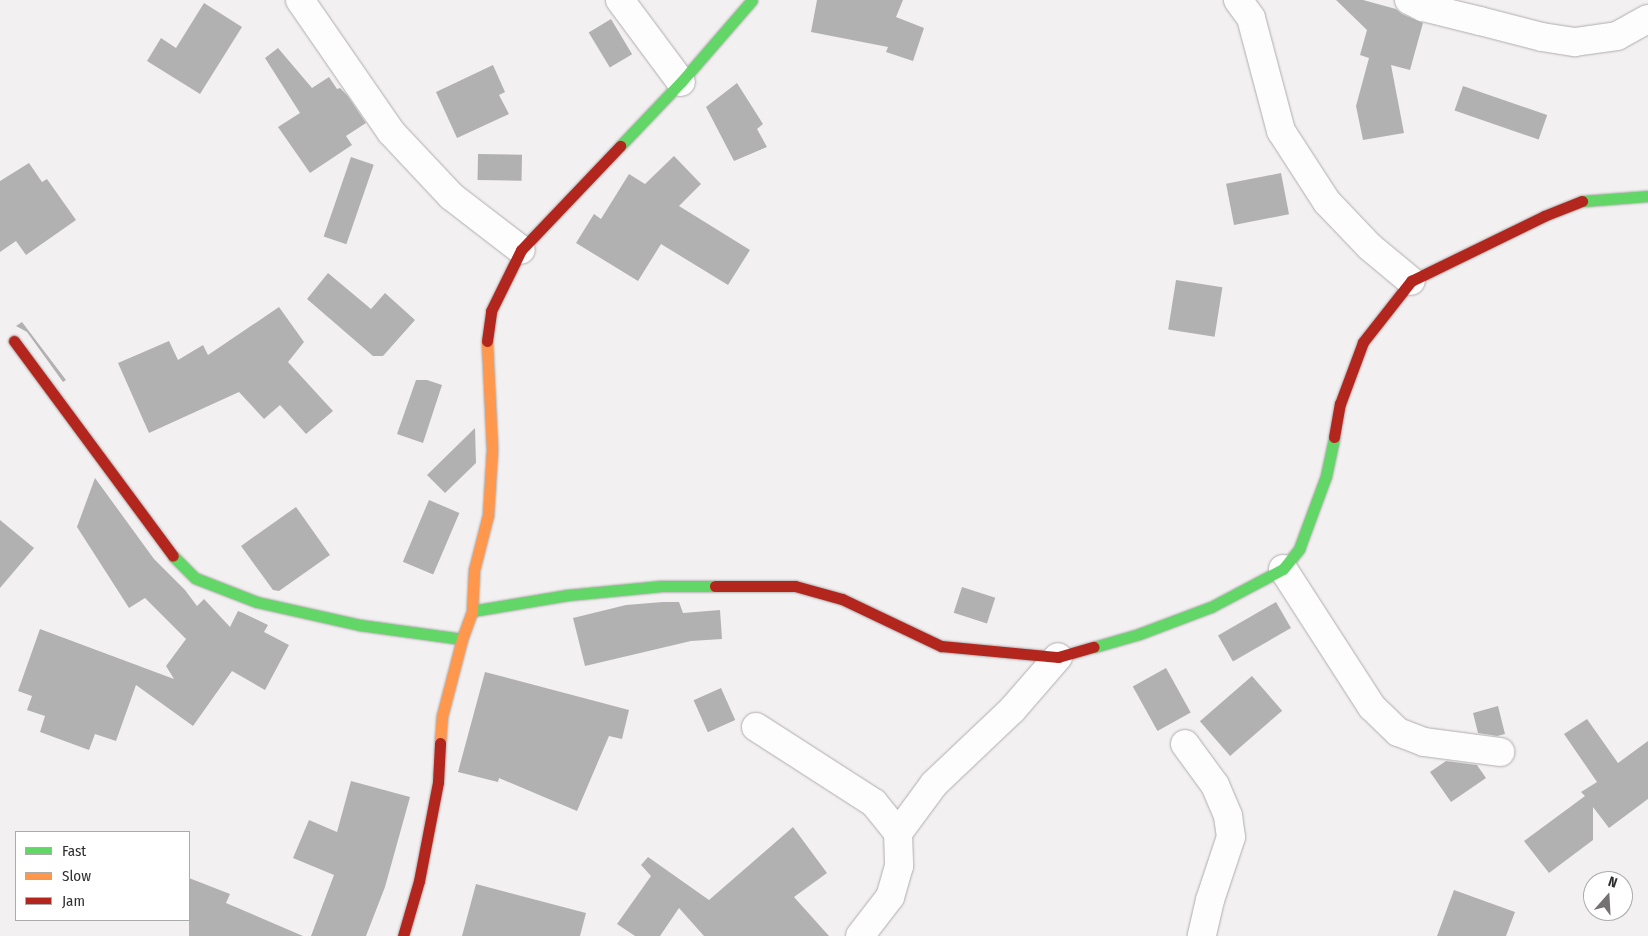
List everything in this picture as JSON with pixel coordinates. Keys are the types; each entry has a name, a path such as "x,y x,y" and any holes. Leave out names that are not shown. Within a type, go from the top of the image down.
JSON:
{"street":[{"path":"300,0 391,132 451,196 521,250"},
{"path":"620,0 681,82"},
{"path":"403,936 420,872 438,782 442,716 462,639 472,611 474,570 488,515 492,450 486,348 491,311 521,250 681,82 752,0"},
{"path":"1238,0 1252,18 1281,131 1327,202 1370,247 1411,281"},
{"path":"1409,0 1423,6 1498,26 1542,37 1575,42 1617,36 1648,19"},
{"path":"472,611 568,595 662,586 795,586 842,599 941,646 1058,657 1139,634 1202,610 1283,569 1299,549 1326,476 1340,404 1363,342 1411,281 1544,216 1587,199 1648,196"},
{"path":"14,341 166,550 195,578 258,602 360,625 462,639"},
{"path":"1283,569 1372,707 1398,732 1424,742 1500,752"},
{"path":"898,833 934,784 1012,710 1058,657"},
{"path":"756,727 874,803 898,833 899,866 890,897 860,936"},
{"path":"1185,744 1215,785 1228,816 1231,837 1210,900 1202,936"}],"building":[{"path":"817,0 903,0 896,17 924,28 913,61 886,52 888,47 811,32"},
{"path":"1336,0 1363,0 1396,9 1402,14 1423,23 1410,70 1391,65 1404,133 1363,140 1356,106 1369,58 1360,55 1367,30"},
{"path":"204,3 242,27 200,94 147,61 161,38 176,48"},
{"path":"611,19 632,54 610,68 589,32"},
{"path":"278,48 312,88 329,77 337,89 340,88 347,95 366,123 346,136 352,145 310,173 278,127 300,113 265,58"},
{"path":"493,65 505,92 499,95 509,114 457,138 436,92"},
{"path":"737,83 763,124 757,129 767,147 734,161 706,107"},
{"path":"1463,86 1547,115 1539,140 1455,111"},
{"path":"478,154 522,155 522,181 478,180"},
{"path":"674,156 701,184 679,206 750,250 728,285 661,244 638,281 576,243 594,214 601,219 629,174 645,184"},
{"path":"351,157 374,165 346,244 324,236"},
{"path":"29,163 42,182 47,179 76,220 26,255 16,241 0,252 0,181"},
{"path":"1281,173 1289,214 1234,225 1226,184"},
{"path":"328,273 371,309 385,293 415,320 383,356 373,356 307,299"},
{"path":"1176,280 1222,287 1215,337 1168,329"},
{"path":"279,307 304,342 288,362 333,411 306,434 280,405 264,419 239,392 149,433 118,363 169,341 178,360 203,345 208,355"},
{"path":"22,322 66,380 63,382 27,332 16,326"},
{"path":"416,380 427,380 442,385 423,443 397,434"},
{"path":"475,428 476,463 445,493 427,475"},
{"path":"95,478 154,559 185,590 197,606 204,599 230,627 238,611 243,613 268,625 264,632 289,645 265,690 232,671 193,726 136,685 116,741 95,734 89,750 40,732 45,716 27,710 32,696 18,691 40,629 174,679 166,666 186,639 145,598 129,608 77,527"},
{"path":"429,500 459,513 433,575 403,562"},
{"path":"296,507 330,555 279,591 273,590 241,546"},
{"path":"0,520 34,548 0,588"},
{"path":"962,587 995,598 987,623 954,613"},
{"path":"679,602 683,613 720,610 722,639 691,641 585,666 573,618 626,605"},
{"path":"1276,602 1291,628 1233,661 1218,636"},
{"path":"1166,668 1191,713 1157,731 1133,686"},
{"path":"485,672 629,710 622,739 609,736 577,811 499,778 498,782 458,772"},
{"path":"1252,676 1282,711 1230,756 1200,721"},
{"path":"721,688 735,720 708,732 694,700"},
{"path":"1498,706 1505,734 1497,736 1478,733 1473,713"},
{"path":"1587,719 1618,763 1648,741 1648,799 1609,828 1593,807 1593,840 1549,873 1524,841 1585,796 1581,792 1597,782 1564,734"},
{"path":"1446,761 1477,765 1486,778 1451,802 1430,772"},
{"path":"351,781 410,797 385,887 366,936 311,936 334,875 293,858 309,820 337,832"},
{"path":"793,827 827,873 794,897 829,936 704,936 679,908 660,936 635,936 617,924 651,876 641,865 648,857 709,900"},
{"path":"190,878 230,894 226,903 303,936 189,936"},
{"path":"476,884 586,913 580,936 462,936"},
{"path":"1454,890 1515,912 1506,936 1437,936"}],"traffic: fast":[{"path":"620,146 681,82 752,0"},
{"path":"1582,201 1648,196"},
{"path":"1094,647 1139,634 1211,607 1283,569 1299,549 1326,476 1334,437"},
{"path":"173,556 195,578 257,602 360,625 462,639"},
{"path":"472,611 568,595 662,586 715,586"}],"traffic: slow":[{"path":"440,743 442,716 462,639 472,611 474,570 488,515 492,449 487,341"}],"traffic: jam":[{"path":"487,341 491,311 521,250 620,146"},
{"path":"1334,437 1340,404 1363,342 1411,281 1544,216 1582,201"},
{"path":"14,341 173,556"},
{"path":"715,586 795,586 842,599 941,646 1058,657 1094,647"},
{"path":"403,936 419,881 438,782 440,743"}]}
